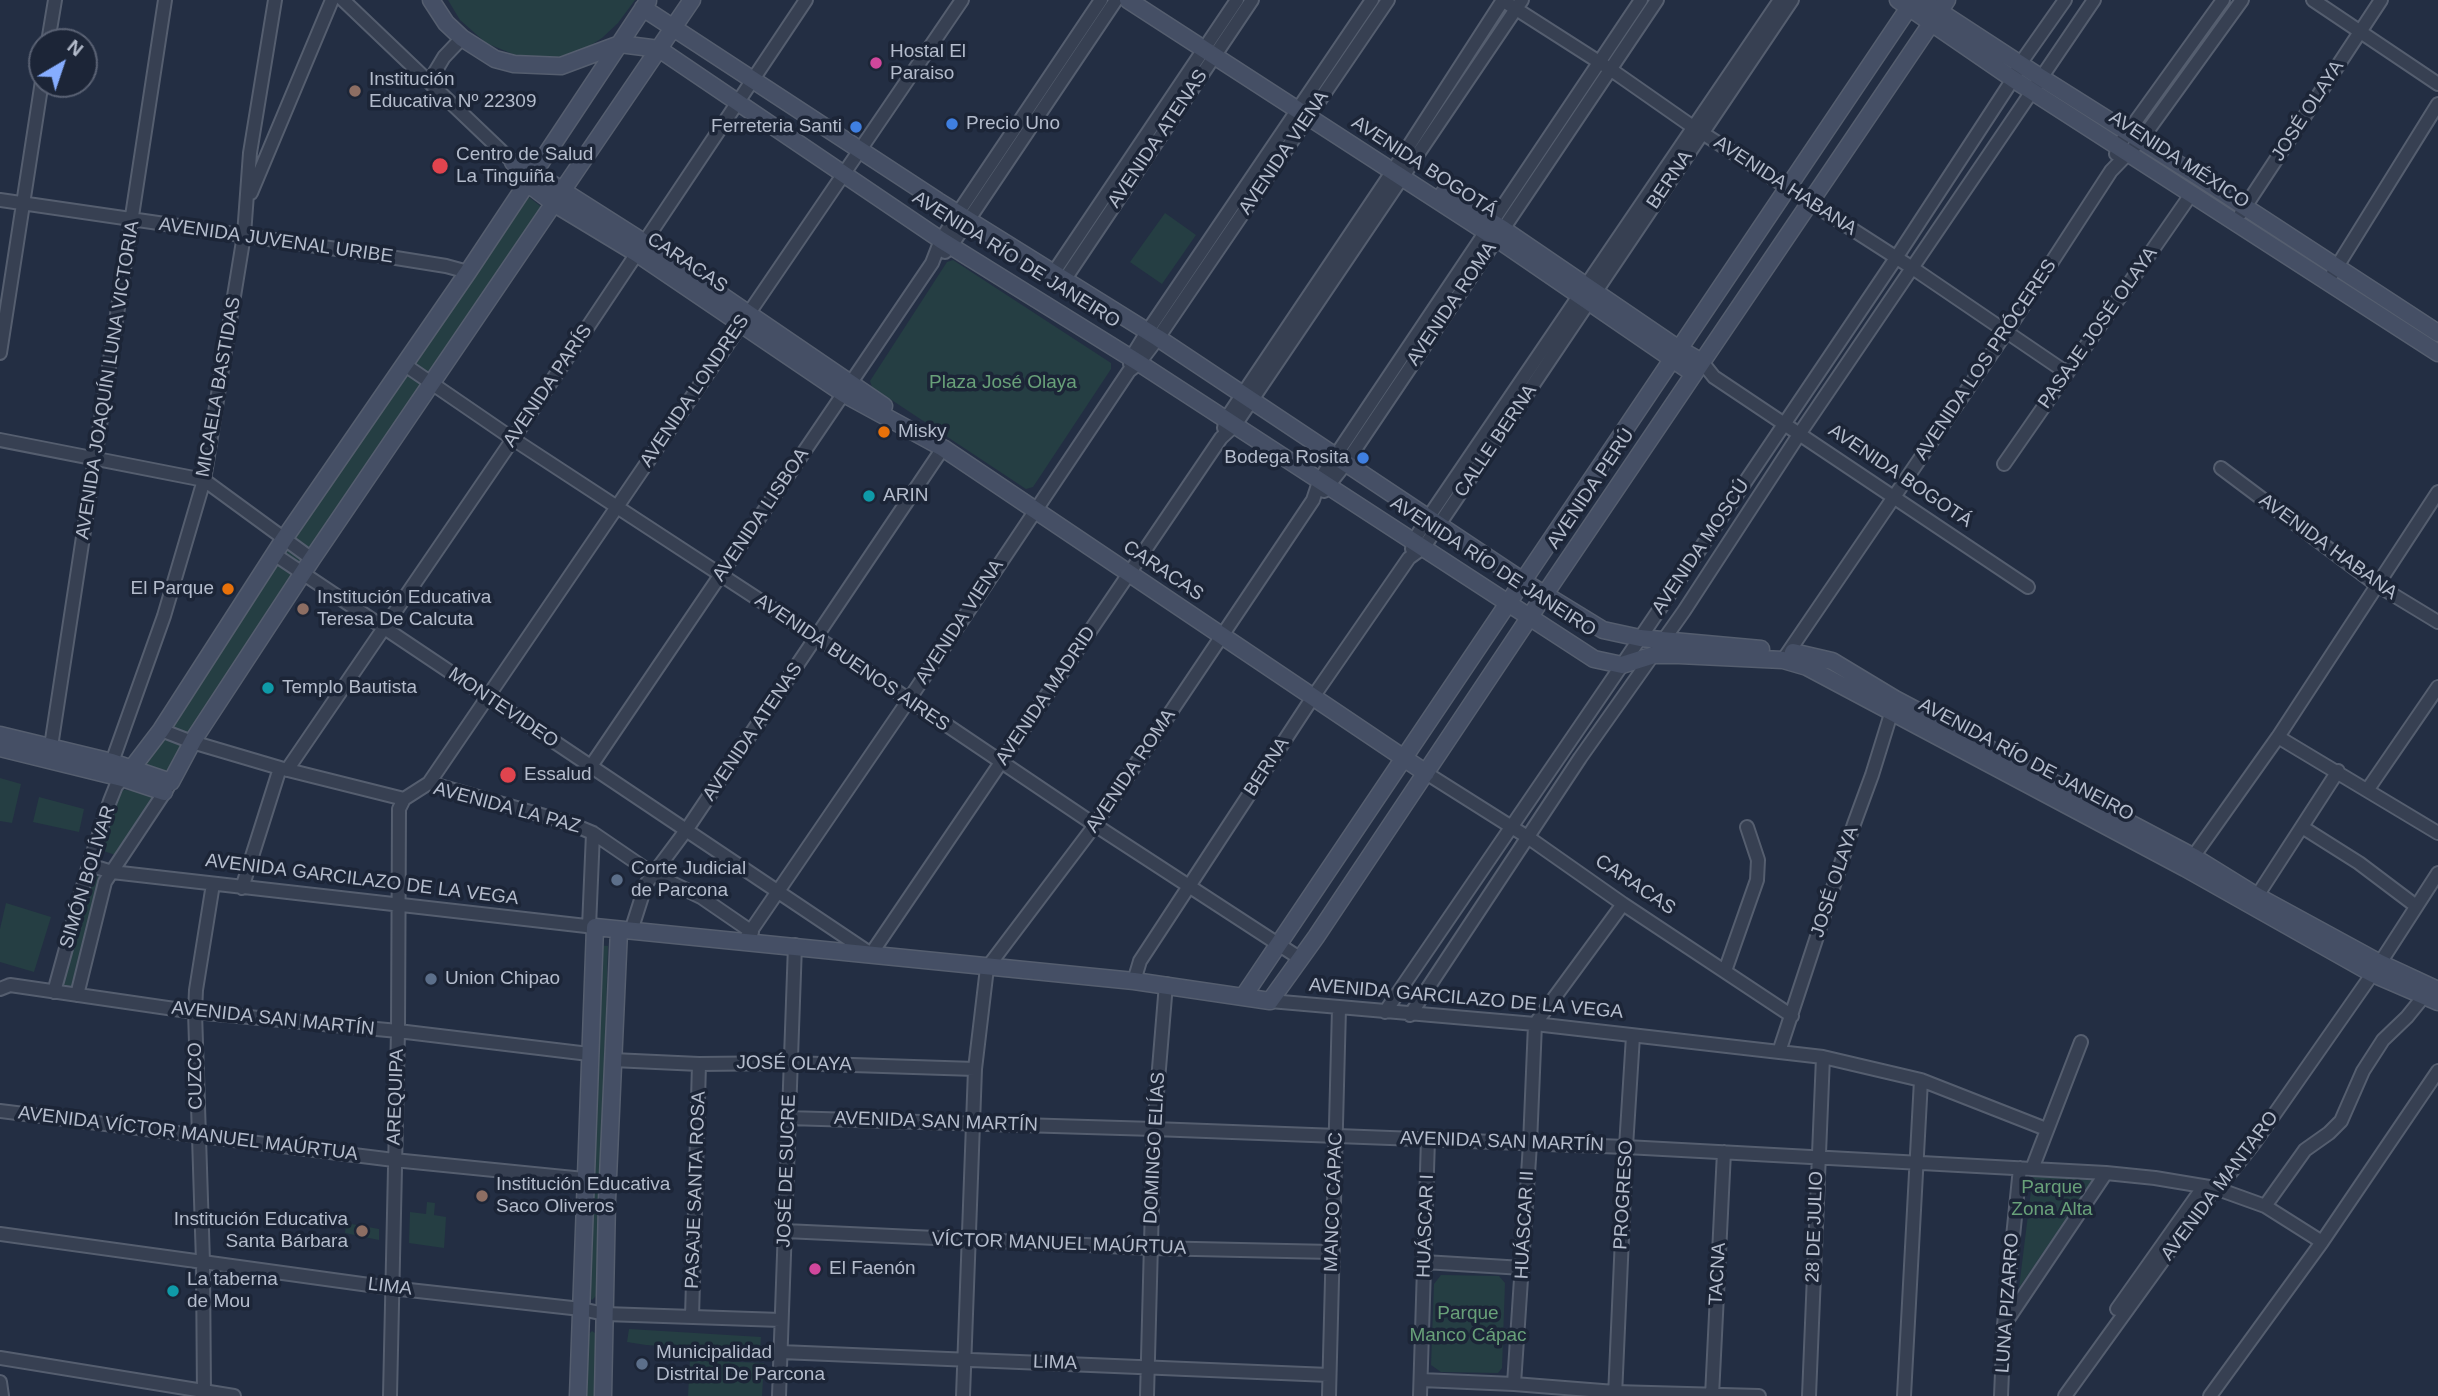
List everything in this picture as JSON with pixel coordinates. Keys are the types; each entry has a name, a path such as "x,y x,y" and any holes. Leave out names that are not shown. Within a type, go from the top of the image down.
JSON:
{"street":[{"path":"50,28 55,0"},
{"name":"AVENIDA JOAQUÍN LUNA VICTORIA","path":"50,754 165,0"},
{"name":"MICAELA BASTIDAS","path":"112,762 164,616 204,480 244,235 250,153 275,0"},
{"path":"247,203 332,0"},
{"path":"343,0 513,162"},
{"path":"430,0 446,23 462,38 495,59 514,64 561,66 620,44 653,47"},
{"path":"0,736 50,754 127,773 167,787 192,742 302,573 559,198 653,47 674,27 692,0"},
{"name":"AVENIDA PARÍS","path":"284,769 384,629 513,439 806,0"},
{"name":"AVENIDA LONDRES","path":"429,783 962,0"},
{"name":"AVENIDA LISBOA","path":"591,766 946,243 1101,0"},
{"name":"AVENIDA LISBOA","path":"963,216 1116,0"},
{"name":"AVENIDA BOGOTÁ","path":"1128,0 1212,48 1306,108 1676,354 1800,433 2028,587"},
{"name":"AVENIDA BOGOTÁ","path":"1148,0 1212,48"},
{"name":"AVENIDA ATENAS","path":"1212,48 1237,0"},
{"name":"AVENIDA ATENAS","path":"1059,275 1212,48 1252,0"},
{"name":"AVENIDA VIENA","path":"748,937 1306,108 1372,0"},
{"name":"AVENIDA VIENA","path":"1306,108 1388,0"},
{"name":"AVENIDA HABANA","path":"1503,0 1519,4 1697,130 1914,269 2067,373"},
{"name":"AVENIDA MADRID","path":"1400,171 1503,0"},
{"name":"AVENIDA ROMA","path":"1605,66 1642,0"},
{"name":"AVENIDA ROMA","path":"987,968 1095,825 1605,66 1657,0"},
{"name":"BERNA","path":"1588,293 1780,0"},
{"name":"BERNA","path":"1697,130 1792,0"},
{"name":"AVENIDA MOSCÚ","path":"1385,1012 1513,827 1896,258 2065,0"},
{"name":"AVENIDA MOSCÚ","path":"1410,1015 1580,758 1664,641 1800,433 1914,269 2094,0"},
{"path":"2129,143 2223,0"},
{"path":"2129,143 2242,0"},
{"path":"2313,0 2438,84"},
{"name":"JOSÉ OLAYA","path":"2236,223 2381,0"},
{"name":"AVENIDA MÉXICO","path":"1911,2 1939,11 2036,84 2129,143 2245,207 2432,330 2438,353"},
{"name":"AVENIDA PERÚ","path":"1243,997 1788,189 1911,2"},
{"path":"127,773 161,730 284,539 468,272 646,4"},
{"name":"AVENIDA RÍO DE JANEIRO","path":"646,4 674,27 752,80 1152,335 1523,581 1603,630 1640,638 1832,661 1893,705 2257,896 2376,969"},
{"name":"AVENIDA MADRID","path":"871,954 1400,171 1519,4"},
{"name":"AVENIDA PERÚ","path":"1270,1001 1301,959 1939,11"},
{"path":"632,23 653,47"},
{"path":"429,82 444,57 462,38"},
{"name":"AVENIDA RÍO DE JANEIRO","path":"653,47 946,243 1133,364 1231,422 1594,659 1622,665 1654,655 1786,656"},
{"path":"584,57 597,67 600,75"},
{"path":"0,352 39,98"},
{"path":"2328,283 2438,104"},
{"name":"AVENIDA MÉXICO","path":"2129,143 2236,223 2328,283 2432,330"},
{"name":"AVENIDA LOS PRÓCERES","path":"1786,656 2007,331 2129,143"},
{"name":"CARACAS","path":"513,162 559,198 640,248 848,388 943,448 1403,758 1513,827 1791,1016"},
{"name":"PASAJE JOSÉ OLAYA","path":"2004,464 2192,192"},
{"name":"AVENIDA JUVENAL URIBE","path":"0,200 446,266 468,272"},
{"name":"CALLE BERNA","path":"1409,558 1588,293"},
{"name":"AVENIDA BUENOS AIRES","path":"405,365 615,508 816,637 1001,763 1301,959"},
{"path":"0,440 204,480 312,559"},
{"name":"AVENIDA ATENAS","path":"625,931 646,884 687,829 943,448"},
{"name":"AVENIDA HABANA","path":"2221,468 2377,585 2438,622"},
{"path":"2189,862 2278,737 2438,492"},
{"name":"MONTEVIDEO","path":"274,554 871,954"},
{"name":"BERNA","path":"1134,981 1140,961 1188,887 1313,697 1409,558"},
{"path":"2368,789 2438,687"},
{"name":"JOSÉ OLAYA","path":"1779,1052 1893,705"},
{"name":"AVENIDA LA PAZ","path":"161,730 284,769 404,799 429,783 569,822 593,833 653,874 701,897 748,937"},
{"path":"2278,737 2438,833"},
{"path":"0,748 112,762 127,773"},
{"path":"1563,749 1580,758"},
{"path":"242,888 284,769"},
{"path":"2257,896 2338,771"},
{"name":"SIMÓN BOLÍVAR","path":"54,992 89,865 110,801 127,773"},
{"name":"SIMÓN BOLÍVAR","path":"77,995 105,882 167,787"},
{"name":"AREQUIPA","path":"390,1396 398,1031 399,809 404,799"},
{"path":"1725,971 1757,880 1758,860 1747,827"},
{"path":"2302,827 2359,863 2416,906"},
{"path":"578,1396 593,833"},
{"name":"AVENIDA RÍO DE JANEIRO","path":"2189,862 2376,969 2433,996"},
{"name":"AVENIDA GARCILAZO DE LA VEGA","path":"89,865 112,872 625,931 748,937 987,968 1166,984 1270,1001 1535,1024 1779,1052 1823,1058 1921,1080 2046,1129"},
{"name":"AVENIDA MANTARO","path":"2065,1396 2209,1187 2228,1176 2255,1142 2376,969 2438,873"},
{"name":"CUZCO","path":"204,1394 204,1262 195,1012 213,884"},
{"path":"1535,1024 1623,904"},
{"path":"1450,918 1467,929"},
{"path":"603,1396 613,1060 625,931"},
{"name":"JOSÉ DE SUCRE","path":"779,1396 795,945"},
{"path":"963,1396 975,1069 987,968"},
{"name":"DOMINGO ELÍAS","path":"1147,1396 1154,1129 1166,984"},
{"name":"AVENIDA SAN MARTÍN","path":"0,989 10,985 195,1012 398,1031 589,1054"},
{"path":"2265,1206 2305,1150 2341,1121 2362,1071 2383,1040 2433,996"},
{"name":"MANCO CÁPAC","path":"1329,1396 1339,1008"},
{"name":"HUÁSCAR II","path":"1514,1384 1523,1268 1535,1024"},
{"name":"PROGRESO","path":"1615,1394 1633,1036"},
{"name":"LUNA PIZARRO","path":"2001,1396 2004,1325 2026,1169 2046,1129 2081,1042"},
{"name":"28 DE JULIO","path":"1809,1396 1823,1058"},
{"name":"JOSÉ OLAYA","path":"613,1060 975,1069"},
{"name":"PASAJE SANTA ROSA","path":"692,1317 699,1064"},
{"path":"2210,1396 2322,1242 2438,1071"},
{"path":"1904,1396 1921,1080"},
{"name":"AVENIDA VÍCTOR MANUEL MAÚRTUA","path":"0,1111 394,1160 584,1179"},
{"name":"AVENIDA SAN MARTÍN","path":"788,1118 1626,1147 2106,1173 2209,1187 2265,1206 2322,1242"},
{"name":"HUÁSCAR I","path":"1420,1396 1428,1139"},
{"name":"TACNA","path":"1712,1395 1724,1152"},
{"path":"2004,1325 2106,1173"},
{"path":"2056,1396 2209,1187"},
{"name":"VÍCTOR MANUEL MAÚRTUA","path":"785,1231 967,1241 1332,1252"},
{"name":"LIMA","path":"0,1234 391,1288 605,1314 781,1320"},
{"path":"1424,1262 1523,1268"},
{"name":"LIMA","path":"780,1352 1329,1376"},
{"path":"0,1358 204,1394 234,1396"},
{"path":"1421,1380 1514,1384 1615,1394 1759,1396"},
{"path":"0,1382 2,1396"}],"green space":[{"path":"448,0 635,0 618,23 585,49 558,57 538,58 520,57 486,43 460,20"},
{"path":"525,194 544,209 171,782 132,768"},
{"path":"1165,213 1196,235 1162,284 1130,262"},
{"name":"Plaza José Olaya","path":"953,260 1111,363 1111,369 1033,487 1026,489 872,387 870,381 947,262"},
{"path":"0,778 21,784 12,823 0,821"},
{"path":"119,789 155,794 151,805 118,856 98,849"},
{"path":"39,797 84,809 79,832 33,822"},
{"path":"90,873 100,877 74,987 61,986"},
{"path":"6,903 51,917 34,972 0,962 0,929"},
{"path":"597,945 608,946 597,1295 592,1300 586,1294"},
{"name":"Parque Zona Alta","path":"2033,1174 2093,1179 2019,1288"},
{"path":"427,1202 435,1203 434,1215 446,1217 444,1248 409,1243 410,1212 426,1214"},
{"name":"Institución Educativa Santa Bárbara","path":"346,1223 379,1229 379,1240 345,1233"},
{"name":"Parque Manco Cápac","path":"1441,1275 1499,1276 1505,1283 1502,1368 1498,1373 1441,1372 1431,1365 1434,1284"},
{"path":"629,1329 761,1337 760,1352 627,1342"},
{"path":"592,1331 598,1335 596,1396 582,1396 586,1337"},
{"path":"690,1360 764,1363 762,1396 688,1396"}],"place":[{"name":"Hostal El Paraiso","path":"876,63"},
{"name":"Institución Educativa Nº 22309","path":"355,91"},
{"name":"Precio Uno","path":"952,124"},
{"name":"Ferreteria Santi","path":"856,127"},
{"name":"Centro de Salud La Tinguiña","path":"440,166"},
{"name":"Misky","path":"884,432"},
{"name":"Bodega Rosita","path":"1363,458"},
{"name":"ARIN","path":"869,496"},
{"name":"El Parque","path":"228,589"},
{"name":"Institución Educativa Teresa De Calcuta","path":"303,609"},
{"name":"Templo Bautista","path":"268,688"},
{"name":"Essalud","path":"508,775"},
{"name":"Corte Judicial de Parcona","path":"617,880"},
{"name":"Union Chipao","path":"431,979"},
{"name":"Institución Educativa Saco Oliveros","path":"482,1196"},
{"name":"Institución Educativa Santa Bárbara","path":"362,1231"},
{"name":"El Faenón","path":"815,1269"},
{"name":"La taberna de Mou","path":"173,1291"},
{"name":"Municipalidad Distrital De Parcona","path":"642,1364"}]}
